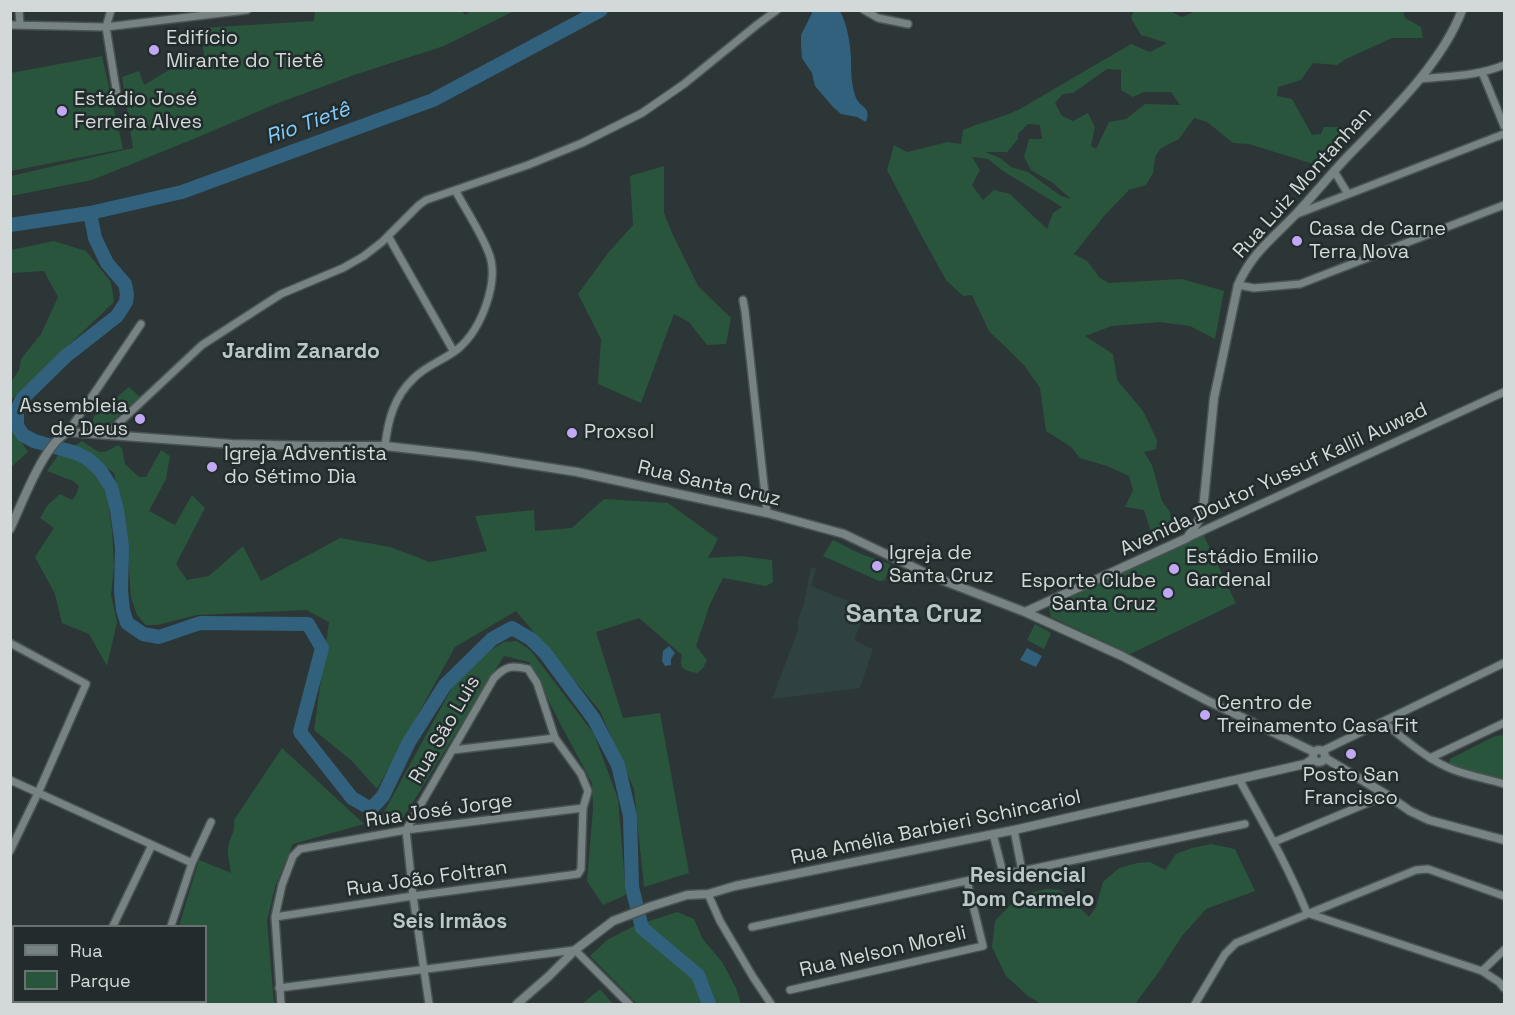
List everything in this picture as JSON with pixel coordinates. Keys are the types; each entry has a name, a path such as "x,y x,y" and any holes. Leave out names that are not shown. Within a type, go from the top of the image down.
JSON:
{"street":[{"path":"20,10 20,24"},
{"path":"111,10 106,27 117,95"},
{"path":"10,25 106,27 247,10"},
{"path":"107,434 202,345 281,294 343,268 364,256 419,205 582,143 642,113 684,84 777,10"},
{"path":"864,10 878,18 908,24"},
{"name":"Rua Luiz Montanhan","path":"1187,538 1203,510 1214,398 1238,285 1243,272 1254,256 1421,79 1449,37 1462,10"},
{"path":"1421,79 1469,75 1504,65"},
{"path":"1482,72 1504,126"},
{"path":"1295,215 1504,134"},
{"path":"1334,171 1348,194"},
{"path":"385,446 392,409 402,392 413,378 453,352 468,339 479,323 489,293 492,276 489,252 455,190"},
{"path":"1238,285 1254,288 1300,284 1504,205"},
{"path":"388,236 453,352"},
{"path":"743,300 767,513"},
{"path":"12,522 46,454 63,434 68,432 141,324"},
{"name":"Avenida Doutor Yussuf Kallil Auwad","path":"1025,612 1504,392"},
{"name":"Rua Santa Cruz","path":"68,432 232,444 385,446 531,464 767,513 844,534 934,577 1025,612 1122,656 1318,755 1410,811 1429,820 1504,840"},
{"path":"10,643 86,684 10,851"},
{"path":"1318,755 1504,663"},
{"name":"Rua São Luis","path":"406,830 494,678 511,666 528,669 537,683 555,738 581,774 588,791 583,808 581,869"},
{"path":"1383,722 1430,759 1455,771 1504,784"},
{"path":"1430,759 1504,723"},
{"path":"453,750 555,738"},
{"name":"Rua Amélia Barbieri Schincariol","path":"517,1005 574,950 614,921 687,895 708,894 735,886 1014,830 1305,764 1318,755"},
{"path":"1239,779 1295,883 1307,913 1482,971 1504,988"},
{"path":"10,780 192,863"},
{"path":"1274,842 1387,795"},
{"name":"Rua José Jorge","path":"275,918 282,885 293,856 300,849 406,830 583,808"},
{"path":"172,925 192,863 211,822"},
{"path":"752,927 1245,824"},
{"path":"406,830 429,1005"},
{"path":"1014,830 1022,871"},
{"path":"993,834 1003,873"},
{"path":"114,925 152,845"},
{"name":"Rua João Foltran","path":"275,918 413,896 572,875 578,874 581,869"},
{"path":"1195,1005 1225,954 1236,943 1416,870 1428,869 1504,896"},
{"name":"Rua Nelson Moreli","path":"790,990 983,946 967,881"},
{"path":"708,894 720,921 771,1005"},
{"path":"275,918 281,1005"},
{"path":"279,988 574,950 629,1005"},
{"path":"1482,971 1504,950"}],"shaded area":[{"path":"811,567 816,569 811,586 867,609 854,640 873,649 860,688 772,699 798,630 798,619 803,608"}],"green space":[{"path":"461,10 465,15 471,11 514,11 444,46 354,75 273,105 92,180 11,196 11,176 133,148 122,77 139,71 144,85 174,67 188,68 205,65 201,28 314,21 315,11"},
{"path":"1134,11 1170,11 1182,17 1196,11 1403,11 1405,18 1421,27 1423,38 1392,38 1337,65 1313,63 1301,80 1278,87 1277,96 1292,99 1312,135 1321,134 1324,127 1342,127 1323,167 1249,144 1233,143 1207,122 1194,118 1179,139 1161,148 1155,157 1153,173 1146,185 1129,190 1104,216 1074,254 1087,261 1100,278 1109,283 1182,279 1224,291 1215,339 1190,326 1160,322 1112,326 1085,336 1113,354 1117,380 1143,411 1157,440 1156,449 1144,452 1152,465 1162,501 1170,512 1172,533 1154,541 1144,510 1125,507 1133,490 1129,476 1107,466 1080,458 1071,447 1046,431 1040,388 1024,365 989,331 972,295 963,296 946,280 887,170 894,145 907,152 948,142 961,144 963,130 1020,109 1131,44 1150,52 1167,43 1141,35 1131,18","holes":["1107,69 1121,70 1121,90 1133,97 1144,92 1171,92 1180,105 1145,104 1126,119 1109,122 1096,149 1091,146 1095,127 1088,113 1073,121 1062,116 1055,103 1063,94 1073,93","1028,124 1040,125 1042,139 1029,139 1024,157 1031,170 1053,183 1071,199 1061,196 1028,172 1011,167 1000,158 985,152 1007,152 1018,139 1018,134","972,157 988,159 1003,171 1062,207 1053,213 1047,229 1010,194 994,190 983,200 972,185 980,170"]},
{"name":"Estádio José Ferreira Alves","path":"102,56 123,149 11,171 11,73"},
{"path":"664,166 664,213 672,233 698,286 731,318 726,344 707,345 689,322 674,314 641,403 598,384 601,339 578,294 608,253 633,225 630,176"},
{"path":"54,241 86,251 111,282 114,302 11,400 11,382 19,370 21,359 41,334 58,297 44,271 11,273 11,250"},
{"path":"129,387 140,397 107,426 91,426 94,416"},
{"path":"10,425 28,452 11,467 10,467"},
{"path":"82,441 99,452 107,451 118,445 122,448 125,464 139,477 146,477 161,450 170,456 166,479 149,511 175,525 192,495 205,508 176,564 187,580 209,576 243,546 261,581 340,538 390,547 430,562 487,551 475,516 534,510 535,531 572,528 604,499 668,503 718,539 708,558 740,556 772,560 773,582 766,586 723,578 710,604 696,646 707,660 697,673 683,668 682,655 639,618 596,632 623,718 660,713 689,873 644,887 634,789 600,711 516,611 455,647 377,789 352,761 314,730 329,622 306,610 197,615 157,625 146,625 137,615 131,597 126,530 114,473 88,455 71,448"},
{"path":"59,454 86,463 98,476 106,494 112,530 114,566 111,595 117,622 107,666 89,634 62,623 55,594 35,557 54,528 40,518 47,506 60,494 72,500 79,486 73,481 47,471"},
{"name":"Estádio Emilio Gardenal","path":"1203,534 1236,603 1130,654 1051,617 1049,609 1052,604"},
{"path":"833,540 861,554 890,564 885,580 879,581 823,556"},
{"path":"1035,624 1051,633 1044,649 1027,640"},
{"path":"517,641 530,650 594,734 618,799 626,895 603,905 587,881 593,809 592,783 529,662 504,656 398,826 379,821 454,684 489,651 504,642"},
{"path":"1501,735 1504,736 1504,780 1450,764 1450,759"},
{"path":"282,748 364,824 293,844 275,887 267,921 274,1004 190,1004 207,1003 207,925 179,925 199,860 231,873 228,851 234,830 234,820"},
{"path":"1211,844 1235,849 1255,891 1206,909 1182,936 1135,1004 1041,1004 1028,996 1006,976 992,947 995,921 1015,900 1047,889 1060,890 1089,917 1096,907 1103,882 1119,868 1150,862 1165,870 1176,854"},
{"path":"677,912 694,919 702,938 722,962 736,988 741,1004 637,1004 590,956 607,940 634,926"},
{"path":"600,989 613,1004 582,1004"}],"water":[{"path":"813,11 840,11 850,45 854,90 857,99 866,110 866,122 857,117 841,114 815,86 812,73 802,58 801,45 801,35"},
{"path":"669,646 675,653 671,659 671,665 665,666 662,661 663,651"},
{"path":"1027,648 1042,656 1036,667 1020,660"}],"waterway":[{"name":"Rio Tietê","path":"10,225 90,213 182,192 433,100 601,10"},
{"path":"90,213 95,238 107,263 125,284 126,302 117,316 66,356 22,399 17,410 17,426 23,435 34,441 76,453 88,459 100,470 111,487 122,547 121,591 127,623 143,634 159,637 200,623 308,624 322,648 300,732 352,798 371,809 383,796 409,742 445,685 492,639 512,628 531,639 545,653 594,719 618,765 630,816 632,887 642,928 698,975 709,1004"}],"place":[{"name":"Edifício Mirante do Tietê","path":"154,50"},
{"name":"Estádio José Ferreira Alves","path":"62,111"},
{"name":"Casa de Carne Terra Nova","path":"1297,241"},
{"name":"Assembleia de Deus","path":"140,419"},
{"name":"Proxsol","path":"572,433"},
{"name":"Igreja Adventista do Sétimo Dia","path":"212,467"},
{"name":"Igreja de Santa Cruz","path":"877,566"},
{"name":"Estádio Emilio Gardenal","path":"1174,569"},
{"name":"Esporte Clube Santa Cruz","path":"1168,593"},
{"name":"Centro de Treinamento Casa Fit","path":"1205,715"},
{"name":"Posto San Francisco","path":"1351,754"}],"district":[{"name":"Jardim Zanardo","path":"301,352"},
{"name":"Santa Cruz","path":"914,615"},
{"name":"Residencial Dom Carmelo","path":"1028,888"},
{"name":"Seis Irmãos","path":"450,922"}]}
